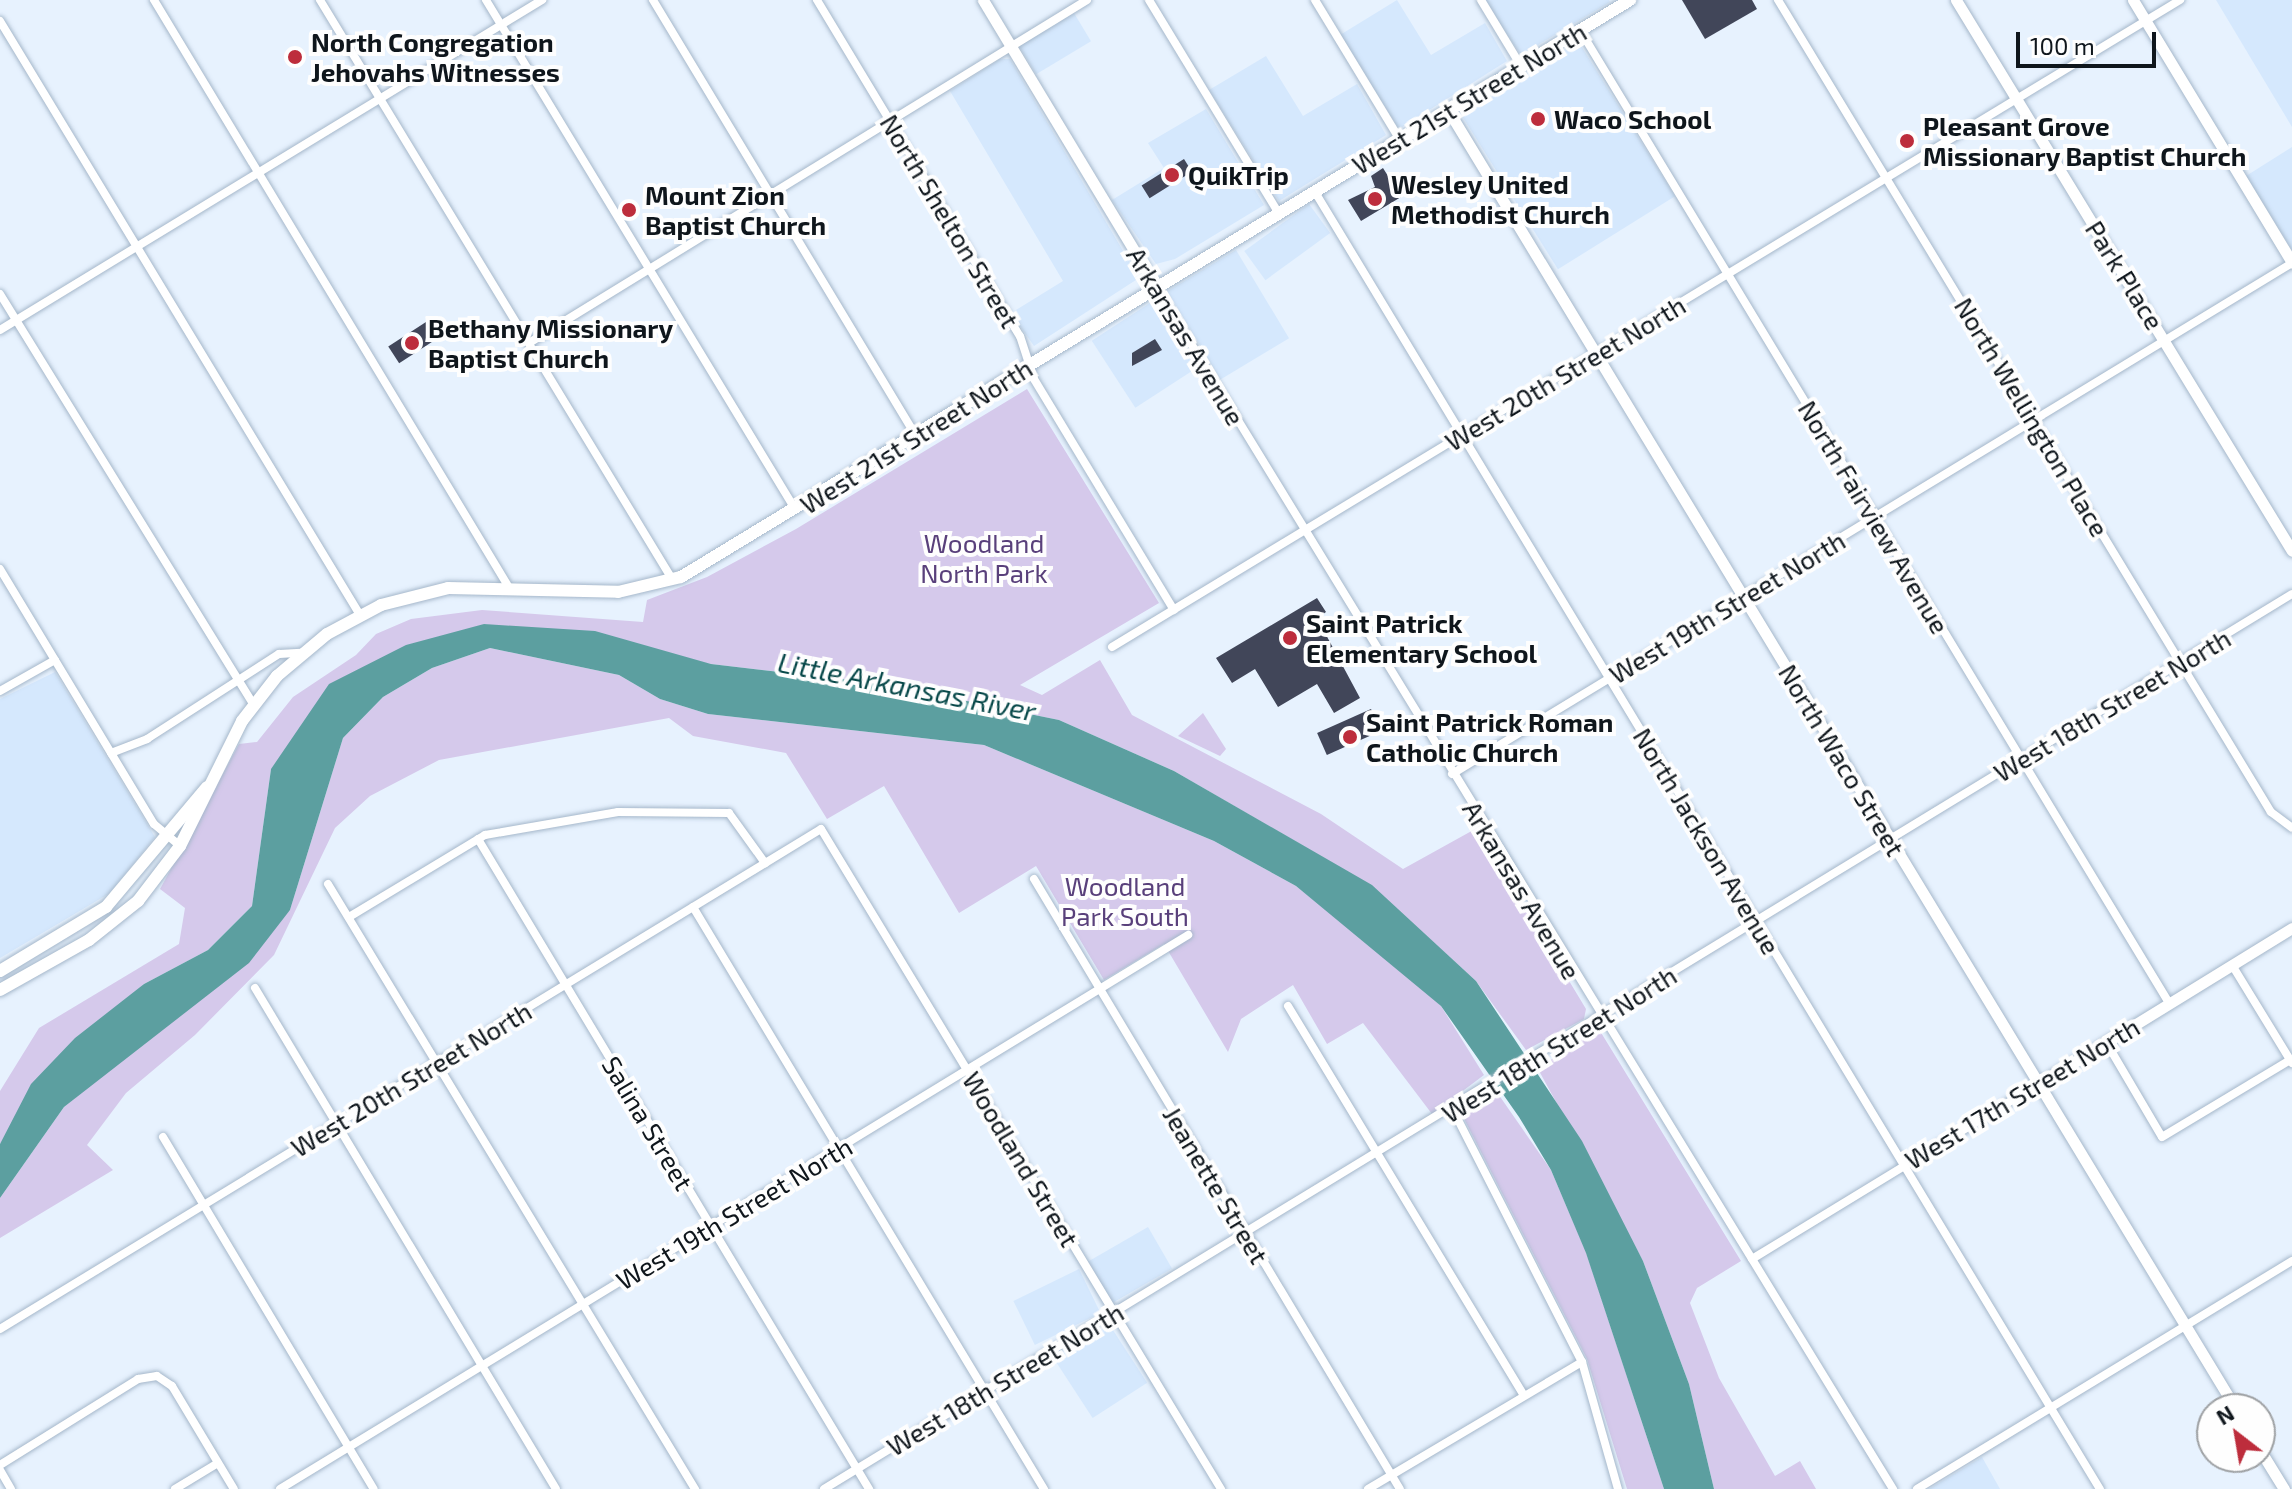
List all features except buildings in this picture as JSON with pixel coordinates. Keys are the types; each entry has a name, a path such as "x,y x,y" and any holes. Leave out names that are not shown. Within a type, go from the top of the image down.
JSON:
{"main road":[{"name":"West 21st Street North","path":"0,990 107,928 138,901 180,846 207,787 254,706 301,653 360,615 417,594 508,586 618,592 672,579 796,510 1630,0"},
{"name":"West 21st Street North","path":"0,971 106,907 207,787"}],"street":[{"path":"154,0 508,586"},
{"path":"320,0 672,579"},
{"path":"486,0 796,510"},
{"path":"0,330 542,0"},
{"path":"653,0 916,436"},
{"name":"North Shelton Street","path":"817,0 1020,336 1030,366 1174,610"},
{"name":"Arkansas Avenue","path":"983,0 1600,1018 1893,1489"},
{"path":"529,343 1087,0"},
{"path":"1149,0 1279,214"},
{"path":"1315,0 1400,140"},
{"path":"1481,0 1521,66"},
{"name":"North Wellington Place","path":"1778,0 2271,812 2292,828"},
{"name":"Park Place","path":"1956,0 2292,551"},
{"path":"2133,0 2292,263"},
{"name":"West 20th Street North","path":"1112,647 2180,0"},
{"path":"0,21 360,615"},
{"name":"North Fairview Avenue","path":"1580,30 2169,1003"},
{"name":"North Waco Street","path":"1448,110 2226,1393"},
{"name":"North Jackson Avenue","path":"1315,192 2100,1489"},
{"name":"West 19th Street North","path":"1452,774 2292,263"},
{"path":"0,294 254,706"},
{"path":"0,569 111,753 167,837 180,846"},
{"name":"West 18th Street North","path":"824,1489 1453,1110 1549,1048 2292,594"},
{"path":"111,753 147,739 279,654 301,653"},
{"path":"0,691 55,660"},
{"path":"349,917 478,839 618,812 703,810 738,821 765,863"},
{"name":"West 20th Street North","path":"0,1329 821,829"},
{"name":"Woodland Street","path":"821,829 1221,1489"},
{"name":"Salina Street","path":"478,839 869,1489"},
{"name":"Jeanette Street","path":"1034,879 1098,991 1400,1489"},
{"path":"328,884 695,1489"},
{"path":"693,907 1044,1489"},
{"name":"West 17th Street North","path":"1752,1259 2292,928"},
{"name":"West 19th Street North","path":"280,1489 1188,935"},
{"path":"2106,1042 2162,1137 2291,1062 2232,965"},
{"path":"255,988 556,1489"},
{"path":"1288,1006 1524,1395"},
{"path":"1453,1110 1582,1362 1618,1489"},
{"path":"163,1137 374,1489"},
{"path":"1917,1489 2292,1261"},
{"path":"1368,1489 1582,1362"},
{"path":"11,1489 0,1468 138,1379 161,1376 234,1489"},
{"path":"175,1489 218,1463"}],"shaded area":[{"path":"1397,0 1431,55 1485,23 1507,61 1399,129 1340,35"},
{"path":"1484,0 1609,0 1610,2 1521,55"},
{"path":"2216,0 2292,0 2292,127"},
{"path":"1074,13 1091,41 1036,74 1019,46"},
{"path":"1578,41 1675,196 1558,269 1461,114"},
{"path":"1266,56 1303,116 1357,84 1386,135 1279,201 1209,90"},
{"path":"1000,59 1010,59 1139,278 1034,346 1011,313 1063,281 950,91"},
{"path":"1206,109 1264,205 1175,259 1156,264 1112,200 1164,168 1148,143"},
{"path":"2292,147 2292,250 2246,176"},
{"path":"1309,204 1330,233 1265,280 1244,251"},
{"path":"1236,250 1289,338 1220,379 1167,291"},
{"path":"1153,301 1197,368 1135,408 1092,341"},
{"path":"484,624 595,631 711,664 884,684 1059,720 1174,771 1372,885 1476,981 1582,1141 1643,1261 1689,1384 1714,1489 1664,1489 1586,1253 1551,1170 1519,1117 1441,1006 1296,886 1214,841 984,745 708,714 660,699 619,675 490,648 432,668 383,697 343,738 290,910 249,963 64,1107 0,1198 0,1144 31,1084 75,1038 144,984 208,950 252,906 271,769 329,684 406,645"},
{"path":"55,672 155,837 110,893 0,958 0,699"},
{"path":"1148,1227 1172,1269 1112,1303 1088,1262"},
{"path":"1079,1269 1100,1313 1035,1345 1013,1301"},
{"path":"1109,1324 1147,1383 1093,1418 1054,1359"},
{"path":"1982,1457 2000,1489 1929,1489"}],"green space":[{"name":"Woodland North Park","path":"1027,389 1159,603 1020,685 1042,695 1100,660 1132,715 1321,814 1403,869 1477,828 1586,1009 1584,1019 1526,1050 1476,981 1372,886 1174,771 1059,720 884,684 711,664 484,624 271,769 252,906 208,950 144,984 0,1144 0,1091 39,1028 179,944 185,908 160,889 239,744 257,742 293,697 356,655 376,634 411,619 482,610 643,622 647,600 707,577 796,529"},
{"name":"Woodland Park South","path":"490,648 619,675 660,699 708,714 984,745 1214,841 1296,886 1404,971 1441,1006 1484,1075 1432,1114 1363,1023 1327,1044 1293,985 1241,1019 1228,1052 1164,944 1104,980 1036,866 959,913 884,786 827,819 786,753 693,736 669,718 439,760 370,796 335,828 274,955 195,1035 126,1093 87,1145 113,1170 0,1238 0,1198 64,1107 184,1009 290,910 343,738 383,697 432,668"},
{"path":"1203,713 1226,749 1220,756 1178,736"},
{"path":"1592,1030 1600,1031 1741,1261 1697,1288 1690,1303 1719,1378 1775,1476 1800,1461 1816,1489 1714,1489 1689,1384 1643,1261 1538,1069"},
{"path":"1494,1088 1551,1170 1586,1252 1664,1489 1627,1489 1587,1359 1460,1111"}],"place":[{"name":"North Congregation Jehovahs Witnesses","path":"295,57"},
{"name":"Waco School","path":"1538,119"},
{"name":"Pleasant Grove Missionary Baptist Church","path":"1907,141"},
{"name":"QuikTrip","path":"1172,175"},
{"name":"Wesley United Methodist Church","path":"1375,199"},
{"name":"Mount Zion Baptist Church","path":"629,210"},
{"name":"Bethany Missionary Baptist Church","path":"412,343"},
{"name":"Saint Patrick Elementary School","path":"1290,638"},
{"name":"Saint Patrick Roman Catholic Church","path":"1350,737"}],"water label":[{"name":"Little Arkansas River","path":"907,686"}]}
